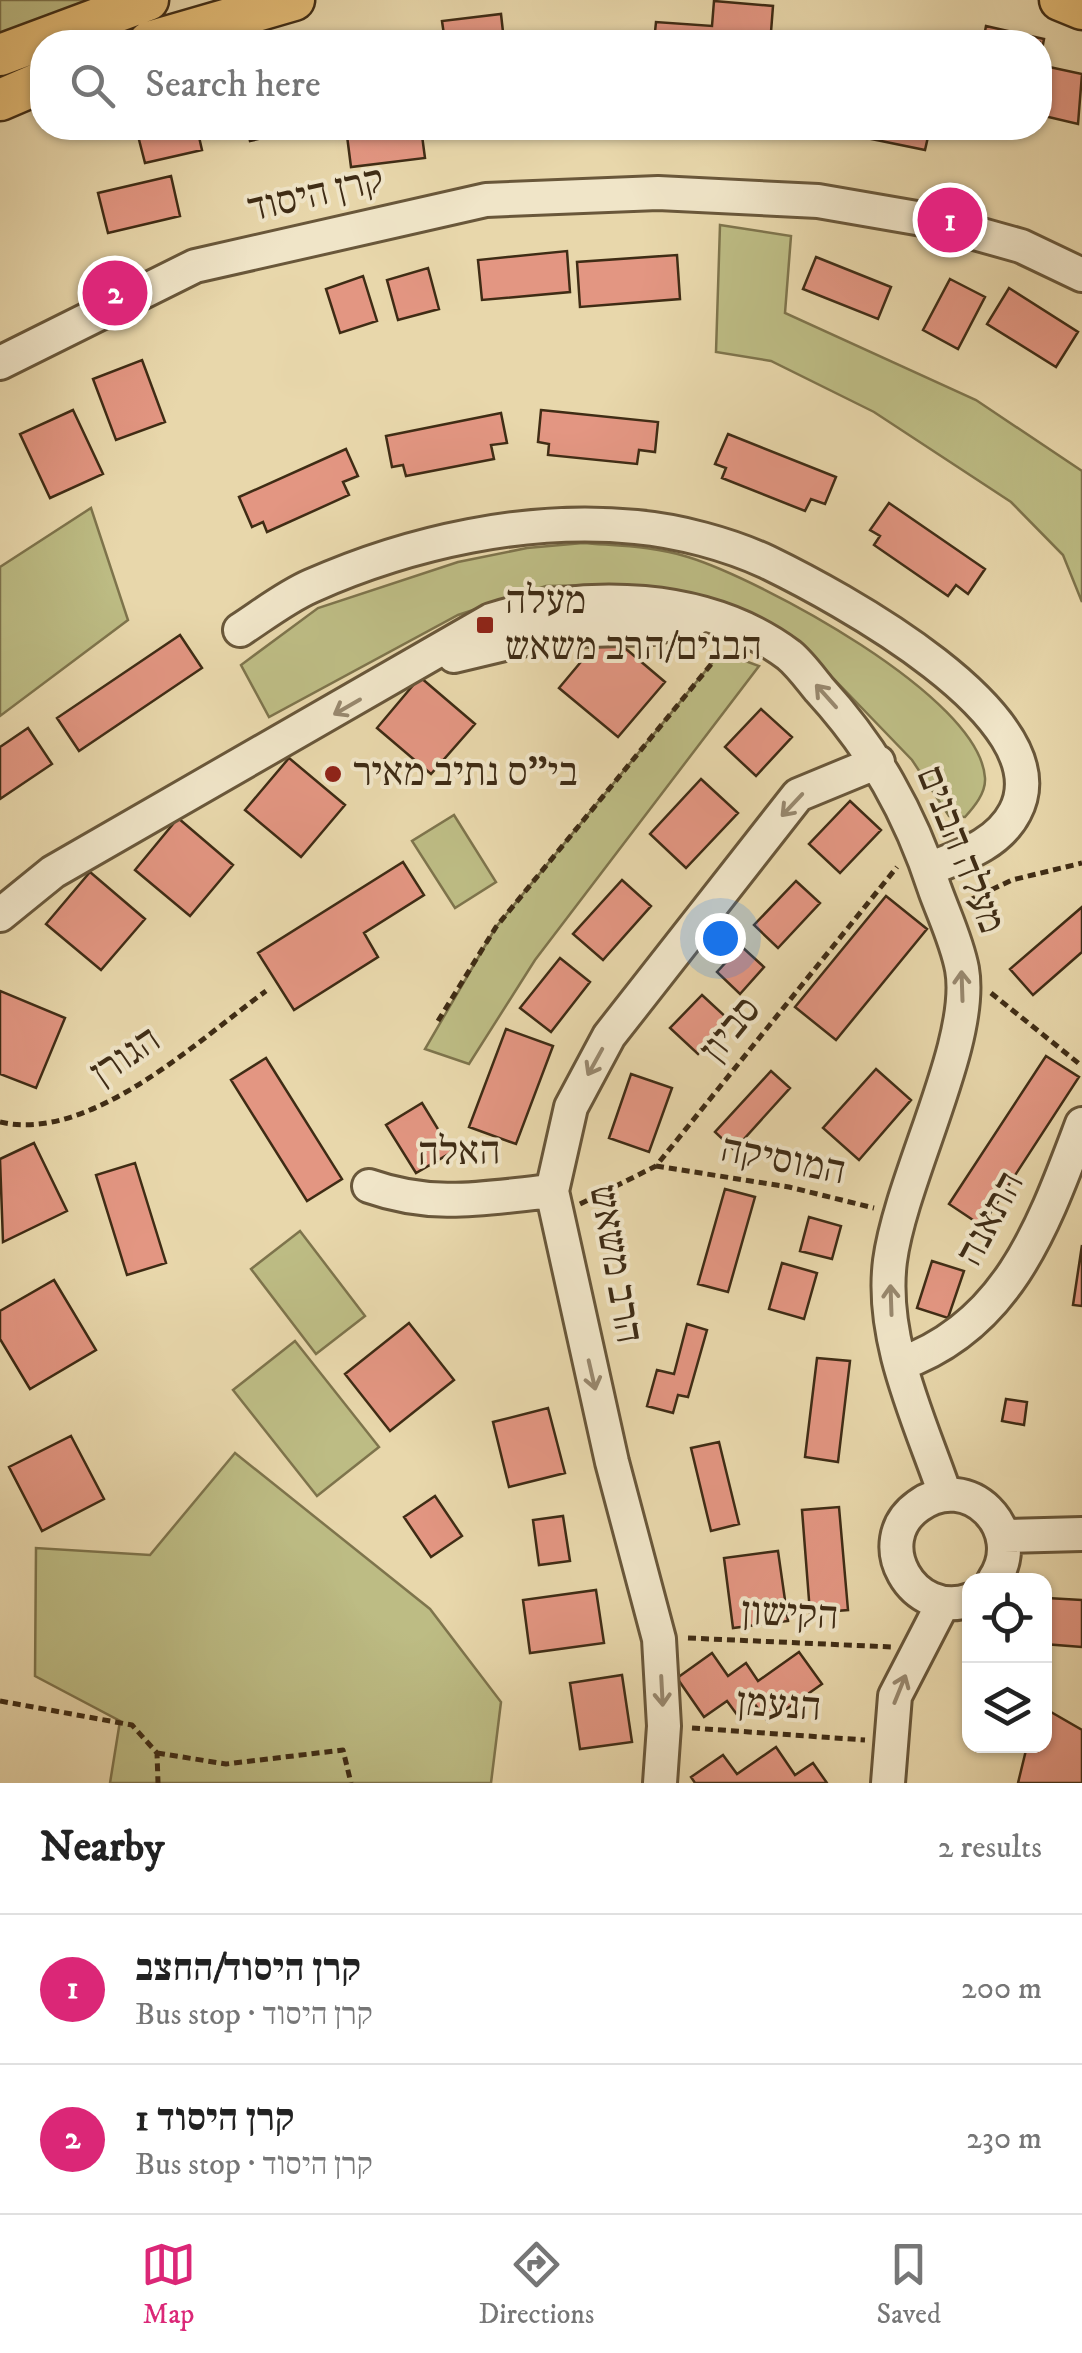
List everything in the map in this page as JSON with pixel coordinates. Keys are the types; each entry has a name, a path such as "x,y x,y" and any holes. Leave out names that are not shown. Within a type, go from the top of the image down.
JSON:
{"main road":[{"path":"67,30 148,0"},
{"path":"190,30 294,0"},
{"path":"1060,0 1082,9"},
{"path":"0,55 30,44"},
{"path":"0,100 30,87"}],"street":[{"name":"קרן היסוד","path":"0,364 195,266 486,200 658,193 818,201 928,220 1020,246 1082,275"},
{"path":"240,630 308,587 428,547 500,530 575,524 638,526 708,541 764,561 878,624 987,709 1006,734 1019,765 1021,788 1016,812 976,850 924,854"},
{"name":"מעלה הבנים","path":"0,915 53,872 412,670 492,620 532,607 639,602 741,628 790,656 878,762 924,854 962,969 964,1014 899,1214 890,1264 900,1364 945,1494"},
{"name":"הרב משאש","path":"660,1783 664,1726 658,1639 554,1204 571,1107 609,1036 798,795 878,762"},
{"name":"התאנה","path":"900,1364 951,1342 1010,1282 1030,1253 1082,1124"},
{"name":"האלה","path":"369,1186 406,1199 554,1204"},
{"path":"888,1783 895,1696 920,1648 956,1601 912,1588 901,1574 896,1539 913,1508 945,1494 976,1500 998,1522 1004,1536 1005,1554 997,1573"},
{"path":"1004,1536 1082,1534"}],"path":[{"path":"438,1021 496,927 741,628"},
{"name":"סביון","path":"554,1204 656,1166 924,854"},
{"path":"943,913 1012,880 1082,864"},
{"path":"962,969 1082,1066"},
{"name":"הגורן","path":"0,1122 22,1127 94,1111 266,991"},
{"name":"המוסיקה","path":"656,1166 789,1187 899,1214"},
{"name":"הקישון","path":"658,1639 920,1648"},
{"path":"0,1701 132,1725 157,1753 226,1764 342,1750 351,1783"},
{"name":"הנעמן","path":"664,1726 890,1742"},
{"path":"157,1753 158,1783"}],"shaded area":[{"path":"0,0 106,0 30,30 0,45"},
{"path":"720,225 791,236 785,313 976,400 1082,471 1082,602 1063,555 1011,502 874,412 771,361 716,352"},
{"path":"91,508 128,620 0,716 0,567"},
{"path":"583,543 675,553 721,569 861,645 908,678 946,712 974,746 985,778 979,799 965,817 949,816 912,760 803,647 705,600 609,585 546,586 458,615 269,717 241,665 318,608 458,562 527,548"},
{"path":"721,652 759,666 535,960 469,1064 425,1049 496,927"},
{"path":"454,815 496,882 455,908 412,841"},
{"path":"300,1231 365,1316 316,1354 251,1269"},
{"path":"295,1341 379,1447 317,1496 233,1390"},
{"path":"235,1453 430,1609 501,1702 491,1783 110,1783 120,1721 35,1676 36,1548 150,1555"}],"building":[{"path":"714,1 773,6 771,30 655,30 656,22 712,26"},
{"path":"501,14 503,30 443,30 442,21"},
{"path":"1052,68 1082,74 1078,124 1052,118"},
{"path":"139,140 200,140 202,150 145,163"},
{"path":"348,140 423,140 425,158 351,167"},
{"path":"876,140 927,140 925,150"},
{"path":"171,176 180,216 108,233 98,193"},
{"path":"567,251 570,292 482,300 478,260"},
{"path":"677,255 680,299 580,307 577,262"},
{"path":"816,257 891,287 878,319 803,289"},
{"path":"428,268 439,309 398,320 387,280"},
{"path":"363,276 377,321 340,333 326,289"},
{"path":"950,279 985,297 958,349 923,330"},
{"path":"1009,288 1078,332 1056,367 987,324"},
{"path":"142,360 165,422 116,440 93,379"},
{"path":"73,410 103,474 50,498 20,434"},
{"path":"541,410 658,422 655,452 639,450 637,464 548,455 549,444 538,442"},
{"path":"501,413 507,443 491,445 494,459 406,476 403,465 392,467 386,436"},
{"path":"728,434 836,477 825,504 811,499 805,511 722,478 726,468 715,464"},
{"path":"346,449 358,476 343,482 349,495 267,532 263,522 252,527 239,497"},
{"path":"889,503 985,569 968,594 956,585 948,596 874,545 880,536 870,530"},
{"path":"606,632 665,682 618,737 559,688"},
{"path":"180,635 202,668 79,751 57,718"},
{"path":"420,677 475,724 431,774 377,728"},
{"path":"761,709 792,737 756,776 725,747"},
{"path":"28,728 52,764 0,799 0,747"},
{"path":"289,758 345,805 301,857 245,810"},
{"path":"701,779 738,813 686,868 650,834"},
{"path":"850,801 881,830 840,873 809,844"},
{"path":"178,818 233,865 190,916 135,870"},
{"path":"403,862 424,895 364,933 378,957 294,1010 258,953"},
{"path":"90,872 145,919 101,970 46,924"},
{"path":"622,880 651,906 603,960 573,934"},
{"path":"796,881 820,903 778,948 754,925"},
{"path":"886,896 927,929 836,1040 795,1007"},
{"path":"1082,907 1082,952 1033,995 1010,969"},
{"path":"741,946 764,967 740,994 717,972"},
{"path":"560,958 590,982 551,1032 520,1008"},
{"path":"0,991 65,1018 36,1088 0,1074"},
{"path":"702,995 729,1020 698,1054 670,1028"},
{"path":"506,1029 553,1046 516,1144 469,1127"},
{"path":"1046,1056 1079,1077 982,1226 949,1204"},
{"path":"266,1058 342,1179 307,1201 231,1080"},
{"path":"876,1069 911,1100 859,1160 823,1128"},
{"path":"771,1071 790,1088 734,1150 715,1132"},
{"path":"631,1074 672,1088 649,1152 609,1138"},
{"path":"422,1103 452,1152 416,1173 386,1125"},
{"path":"34,1143 67,1211 3,1242 0,1159"},
{"path":"135,1163 166,1263 127,1275 96,1175"},
{"path":"725,1189 755,1197 728,1292 698,1284"},
{"path":"809,1217 841,1226 832,1259 800,1251"},
{"path":"1082,1245 1082,1306 1073,1305"},
{"path":"932,1261 964,1271 948,1318 917,1308"},
{"path":"782,1263 817,1273 804,1319 769,1309"},
{"path":"54,1280 96,1350 30,1389 0,1339 0,1311"},
{"path":"409,1323 454,1380 390,1431 345,1374"},
{"path":"687,1324 707,1330 688,1397 678,1395 673,1413 647,1406 657,1370 674,1374"},
{"path":"817,1358 850,1361 838,1462 805,1457"},
{"path":"1006,1399 1027,1402 1024,1425 1002,1421"},
{"path":"548,1408 565,1473 509,1487 493,1422"},
{"path":"71,1436 104,1499 42,1531 9,1467"},
{"path":"719,1442 739,1524 711,1531 691,1448"},
{"path":"435,1496 462,1536 431,1557 404,1517"},
{"path":"839,1507 848,1610 810,1613 802,1510"},
{"path":"563,1516 570,1561 539,1565 533,1520"},
{"path":"778,1551 788,1621 733,1628 724,1558"},
{"path":"596,1590 604,1643 530,1653 523,1600"},
{"path":"1052,1598 1082,1600 1082,1647 1052,1645"},
{"path":"799,1652 822,1684 768,1722 754,1703 738,1716 727,1701 704,1717 677,1678 712,1653 728,1676 746,1663 758,1681"},
{"path":"622,1675 632,1742 580,1749 570,1683"},
{"path":"1052,1713 1082,1730 1082,1783 1018,1783 1025,1753 1052,1753"},
{"path":"776,1747 795,1775 813,1763 827,1783 695,1783 691,1777 723,1755 737,1774"}],"place":[{"name":"קרן היסוד/החצב","path":"950,220"},
{"name":"קרן היסוד 1","path":"115,293"},
{"name":"מעלה הבנים/הרב משאש","path":"485,625"},
{"name":"בי\"ס נתיב מאיר","path":"333,774"}]}
